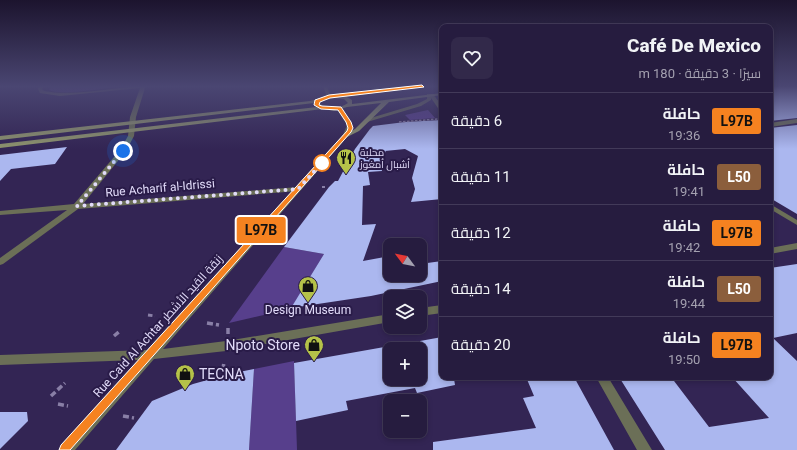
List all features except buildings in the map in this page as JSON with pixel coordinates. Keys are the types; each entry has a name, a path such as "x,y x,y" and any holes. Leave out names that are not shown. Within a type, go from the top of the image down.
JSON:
{"main road":[{"path":"0,146 264,107"},
{"path":"0,138 342,107"},
{"path":"346,136 353,134 378,107"}],"street":[{"path":"0,262 77,206 123,151 131,136 137,107"},
{"path":"367,120 412,107"},
{"path":"339,108 350,125 350,130 346,136"},
{"path":"773,125 797,121"},
{"name":"Rue Caid Al Achtar زنقة القيد الأشطر","path":"66,450 346,136"},
{"name":"Rue Acharif al-Idrissi","path":"0,213 298,189"},
{"path":"773,208 797,223"},
{"path":"773,250 797,246"},
{"path":"427,311 439,309"},
{"path":"0,360 150,355 226,346 383,319"},
{"path":"604,380 645,450"}],"path":[{"path":"393,123 439,119"},
{"path":"148,314 155,316"},
{"path":"207,323 219,325"},
{"path":"114,336 120,331"},
{"path":"223,370 224,361"},
{"path":"51,396 65,383"},
{"path":"58,404 68,406"},
{"path":"123,416 134,418"}],"shaded area":[{"path":"428,110 435,118 410,120 405,115"},
{"path":"284,247 324,254 294,304 298,307 229,323"},
{"path":"294,361 297,450 249,450 254,369"}],"bus line":[{"name":"L97B","path":"66,450 349,131 351,128 349,122 339,108 331,109 320,107"}],"place":[{"name":"محلبة أشبال أمغوز","path":"346,175"},
{"name":"Design Museum","path":"308,303"},
{"name":"Npoto Store","path":"314,362"},
{"name":"TECNA","path":"185,391"}],"route":[{"path":"123,151 77,206 298,189 322,163"}]}
